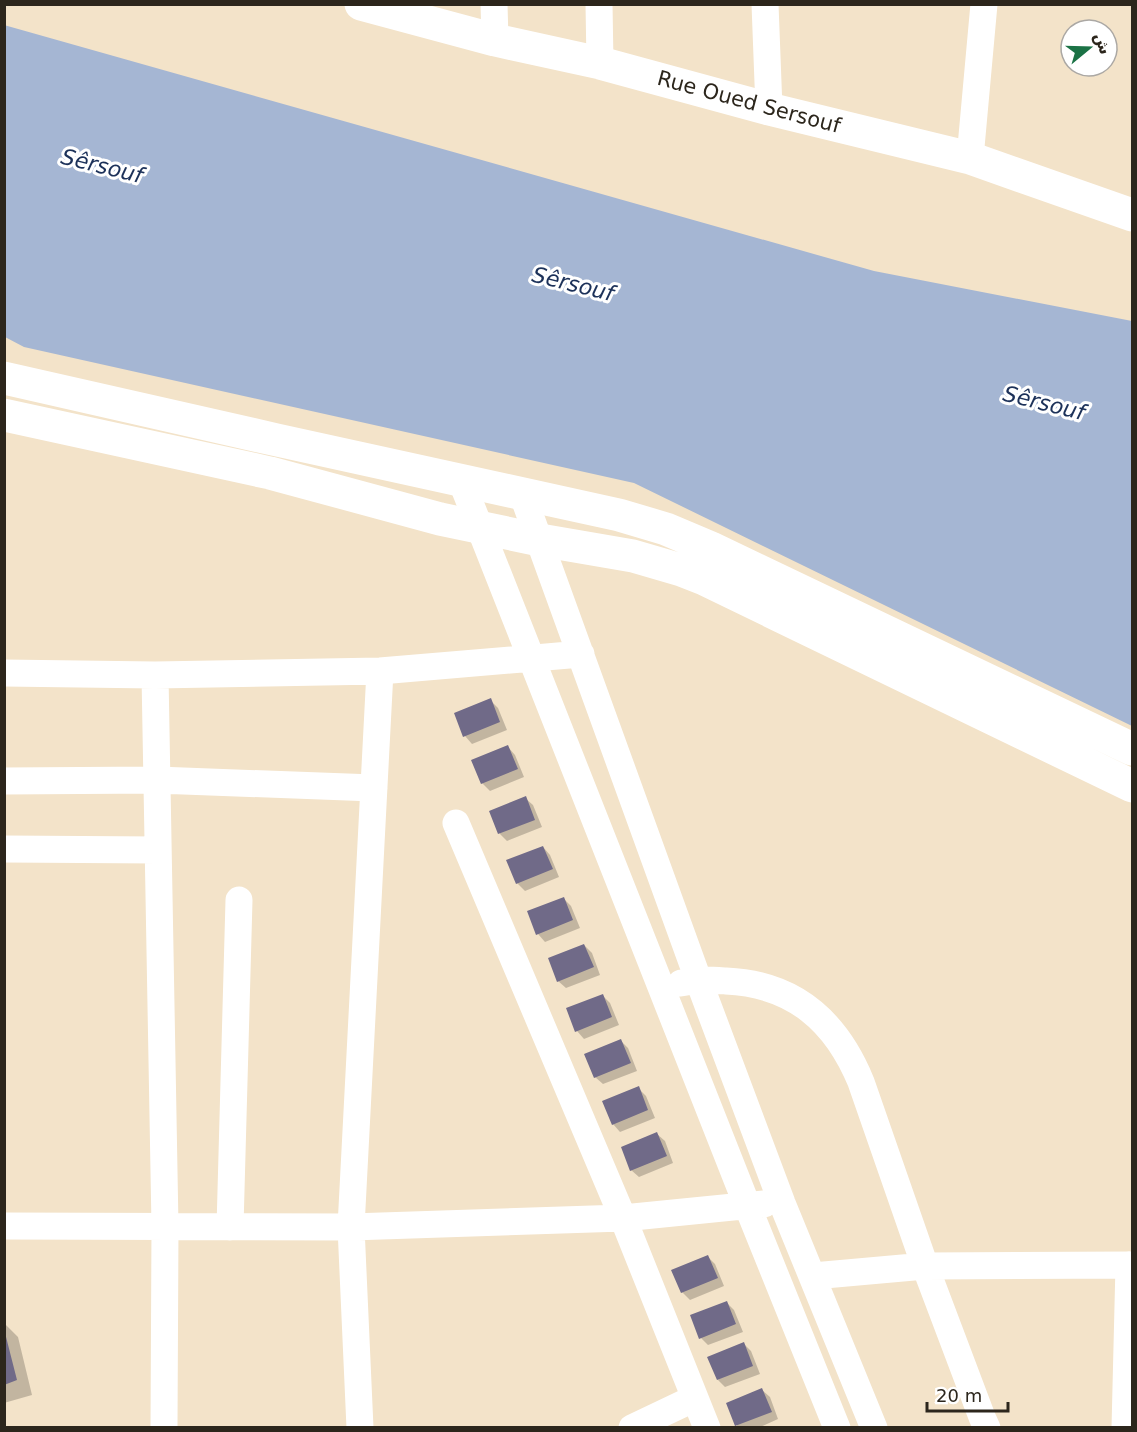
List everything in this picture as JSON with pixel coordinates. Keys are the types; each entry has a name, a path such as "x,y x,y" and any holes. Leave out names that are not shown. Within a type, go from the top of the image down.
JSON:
{"street":[{"name":"Rue Oued Sersouf","path":"361,4 495,40 600,63 769,109 970,158 1132,215"},
{"path":"494,4 495,40"},
{"path":"599,4 600,63"},
{"path":"765,4 769,109"},
{"path":"970,158 984,4"},
{"path":"4,378 643,521 681,534 1132,749"},
{"path":"98,437 104,401"},
{"path":"4,415 270,473 440,519 540,540 624,554 681,570 1132,786"},
{"path":"270,473 277,440"},
{"path":"461,480 482,528 747,1205 837,1428"},
{"path":"522,493 698,979 782,1203 874,1428"},
{"path":"846,649 860,619"},
{"path":"4,673 155,675 380,671 581,654"},
{"path":"360,1428 351,1227 380,671"},
{"path":"155,675 165,1226 164,1428"},
{"path":"4,781 157,780 374,788"},
{"path":"456,823 623,1218 707,1428"},
{"path":"4,849 158,850"},
{"path":"230,1227 239,900"},
{"path":"662,987 698,979 738,981 779,991 801,1003 821,1018 838,1038 861,1082 925,1266 987,1428"},
{"path":"4,1226 351,1227 623,1218 782,1203"},
{"path":"813,1276 925,1266 1131,1265 1125,1428"},
{"path":"633,1428 695,1398"}],"water":[{"name":"Sêrsouf","path":"4,25 874,271 1132,321 1132,726 634,483 24,347 5,337"}],"building":[{"path":"491,698 500,722 463,737 454,713"},
{"path":"508,745 518,769 481,784 471,760"},
{"path":"526,796 535,820 498,834 489,811"},
{"path":"543,846 553,869 516,884 506,860"},
{"path":"564,897 573,920 536,935 527,911"},
{"path":"584,944 594,967 557,982 548,958"},
{"path":"603,994 612,1017 575,1032 566,1008"},
{"path":"621,1039 631,1063 594,1078 584,1054"},
{"path":"639,1086 648,1110 612,1125 602,1101"},
{"path":"657,1132 667,1156 630,1171 621,1147"},
{"path":"708,1255 718,1278 681,1293 671,1270"},
{"path":"727,1301 736,1324 699,1339 690,1315"},
{"path":"4,1329 17,1380 4,1385"},
{"path":"744,1342 753,1366 717,1380 707,1357"},
{"path":"762,1388 772,1412 735,1426 726,1403"}]}
